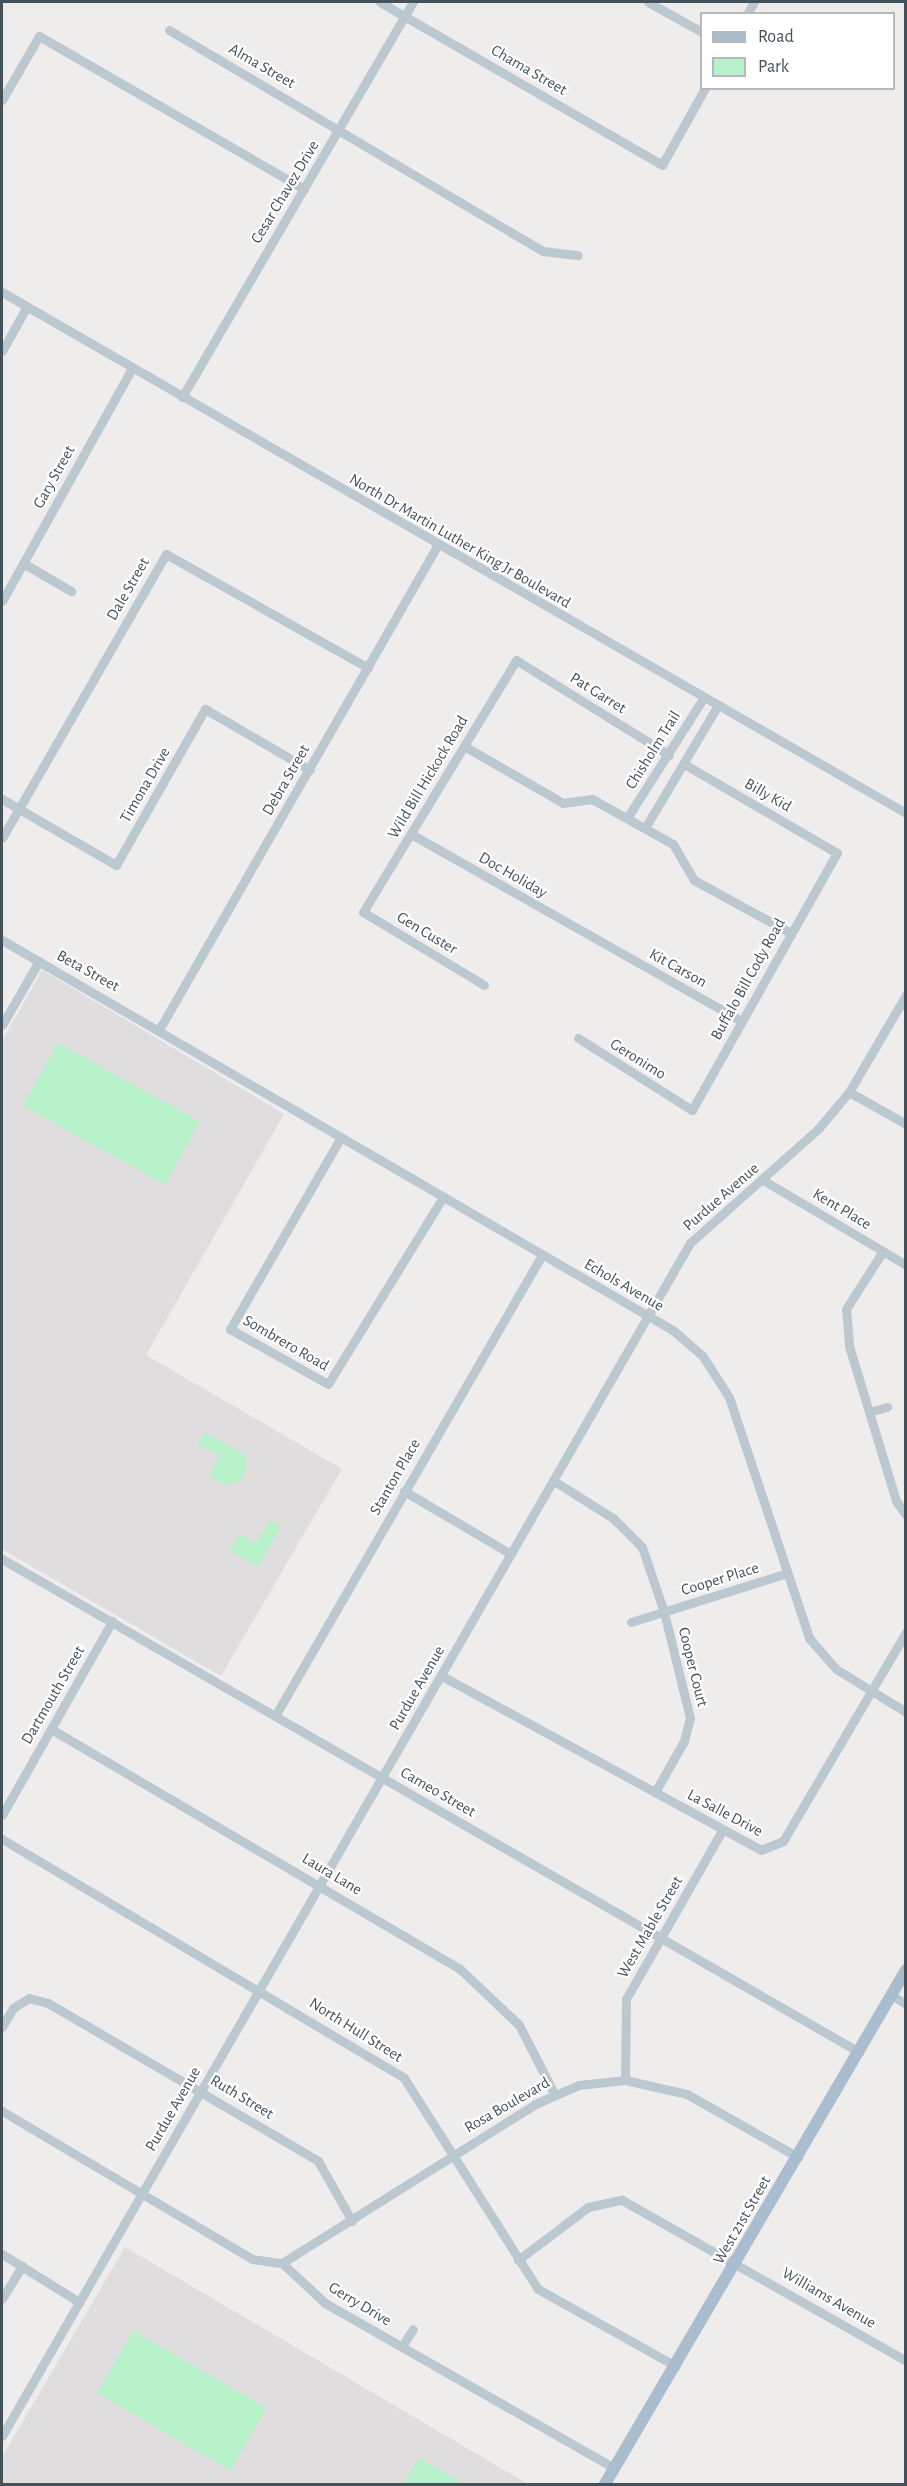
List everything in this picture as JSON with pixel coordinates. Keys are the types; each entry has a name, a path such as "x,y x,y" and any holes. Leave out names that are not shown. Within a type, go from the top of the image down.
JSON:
{"main road":[{"name":"West 21st Street","path":"604,2484 676,2366 906,1970"}],"street":[{"name":"Chama Street","path":"380,2 662,165 704,90"},
{"name":"Cesar Chavez Drive","path":"182,397 413,2"},
{"path":"648,2 700,31"},
{"name":"Alma Street","path":"169,30 341,128 543,251 578,255"},
{"path":"2,100 39,36 304,189"},
{"name":"North Dr Martin Luther King Jr Boulevard","path":"2,292 437,546 906,813"},
{"path":"2,351 27,306"},
{"name":"Gary Street","path":"2,602 133,367"},
{"name":"Debra Street","path":"160,1028 437,546"},
{"name":"Dale Street","path":"20,810 166,554 368,668"},
{"path":"24,564 71,591"},
{"name":"Pat Garret","path":"513,666 516,660 669,755"},
{"name":"Wild Bill Hickock Road","path":"369,903 513,666"},
{"name":"Chisholm Trail","path":"627,818 704,697"},
{"name":"Chisholm Trail","path":"645,828 718,705"},
{"name":"Timona Drive","path":"2,799 116,865 205,709 310,770"},
{"path":"464,746 563,803 575,798 592,799 673,844 694,880 790,933"},
{"name":"Billy Kid","path":"684,764 837,853"},
{"path":"2,838 20,810"},
{"name":"Doc Holiday","path":"411,834 600,942"},
{"name":"Buffalo Bill Cody Road","path":"683,1105 692,1110 837,853"},
{"name":"Gen Custer","path":"369,903 363,912 484,985"},
{"name":"Beta Street","path":"2,940 160,1028"},
{"name":"Kit Carson","path":"600,942 742,1021"},
{"path":"2,1025 39,961"},
{"name":"Purdue Avenue","path":"2,2436 690,1243 763,1180 849,1092 906,995"},
{"name":"Echols Avenue","path":"160,1028 443,1197 647,1314 702,1355 729,1397 784,1574 809,1638 836,1669 906,1712"},
{"name":"Geronimo","path":"578,1038 683,1105"},
{"path":"849,1092 906,1124"},
{"name":"Sombrero Road","path":"341,1137 230,1329 328,1384 443,1197"},
{"name":"Kent Place","path":"763,1180 906,1265"},
{"path":"883,1251 846,1309 849,1346 896,1501 906,1515"},
{"name":"Stanton Place","path":"275,1716 542,1255"},
{"path":"869,1412 887,1407"},
{"name":"Cooper Court","path":"554,1481 613,1518 642,1547 664,1612 690,1718 684,1742 655,1792"},
{"path":"404,1491 511,1554"},
{"path":"2,1573 4,1561"},
{"name":"Cameo Street","path":"4,1561 859,2052"},
{"name":"Cooper Place","path":"664,1612 784,1574"},
{"name":"Cooper Court","path":"631,1622 664,1612"},
{"name":"Dartmouth Street","path":"2,1815 112,1622"},
{"name":"La Salle Drive","path":"442,1676 655,1792 753,1849 783,1841 906,1632"},
{"name":"Laura Lane","path":"51,1729 321,1884 459,1968 519,2025 554,2093"},
{"name":"West Mable Street","path":"625,2080 626,1999 723,1831"},
{"name":"North Hull Street","path":"2,1839 260,1987 404,2078 538,2289 676,2366"},
{"path":"891,1995 906,2004"},
{"name":"Ruth Street","path":"2,2027 13,2008 28,1998 48,2003 201,2090 318,2161 352,2221"},
{"name":"Rosa Boulevard","path":"282,2263 352,2221 452,2154 554,2093 625,2080 687,2094 798,2157"},
{"path":"2,2111 252,2259 282,2263"},
{"name":"Williams Avenue","path":"518,2260 588,2207 622,2200 737,2261 906,2361"},
{"path":"2,2254 79,2302"},
{"name":"Gerry Drive","path":"282,2263 325,2303 614,2468"},
{"path":"2,2299 22,2266"},
{"path":"402,2346 413,2329"}],"shaded area":[{"path":"42,970 284,1114 146,1355 342,1469 221,1676 2,1549 2,1041"},
{"path":"125,2247 528,2484 2,2484 2,2457"}],"green space":[{"path":"58,1043 200,1122 165,1185 23,1106"},
{"path":"205,1433 244,1454 247,1468 240,1481 225,1485 209,1476 220,1456 198,1444"},
{"path":"270,1520 281,1527 258,1567 230,1551 239,1534 256,1544"},
{"path":"133,2331 266,2408 230,2470 97,2393"},
{"path":"419,2458 464,2484 403,2484"}]}
